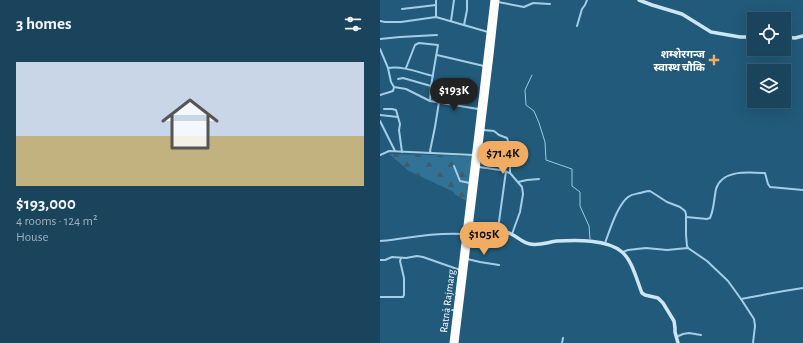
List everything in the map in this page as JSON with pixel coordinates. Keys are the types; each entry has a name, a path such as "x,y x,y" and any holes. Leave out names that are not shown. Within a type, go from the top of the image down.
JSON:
{"highway":[{"name":"Ratna Rajmarg","path":"469,223 485,66 489,33 496,0"},
{"name":"Ratna Rajmarg","path":"452,343 461,270 478,167 496,0"},
{"name":"Ratna Rajmarg","path":"456,343 467,259 467,235"}],"street":[{"path":"436,0 436,17"},
{"path":"451,21 454,0"},
{"path":"464,25 468,0"},
{"path":"496,0 524,6 533,3 550,4"},
{"path":"577,26 582,9 587,0"},
{"path":"639,0 682,14 711,32 747,37"},
{"path":"402,9 436,4"},
{"path":"380,21 401,22 436,17 489,33"},
{"path":"380,39 437,35"},
{"path":"791,38 803,36"},
{"path":"406,68 415,44 438,45 430,101"},
{"path":"380,49 394,88"},
{"path":"437,55 485,66"},
{"path":"388,68 406,68 433,76"},
{"path":"398,79 403,78 431,86"},
{"path":"380,95 393,91 394,88"},
{"path":"394,88 406,89 430,101 480,109"},
{"path":"431,153 430,151 439,102"},
{"path":"384,109 396,110 400,124 399,130 402,152"},
{"path":"380,115 398,117"},
{"path":"380,121 395,152"},
{"path":"482,130 494,131 507,138 510,147 510,173"},
{"path":"380,156 389,151 475,155"},
{"path":"454,166 460,181 472,183"},
{"path":"478,167 506,171 510,173 522,187 523,194 520,212 512,234"},
{"path":"498,229 506,171"},
{"path":"686,217 710,218 718,185 722,179 730,175 763,172 765,173 770,187 803,190"},
{"path":"518,182 540,180"},
{"path":"606,244 617,213 627,198 634,194 650,191 667,202 683,208 686,212 686,235 688,248"},
{"path":"469,223 498,229 512,234 525,243 531,244 567,240 589,241 613,246 623,252 631,265 642,293 645,296 658,298 663,303 674,321 678,343"},
{"path":"380,241 450,233 467,235"},
{"path":"623,252 646,248 667,250 688,248 704,258 728,281 754,319 754,343"},
{"path":"380,260 392,257 401,258 417,256 461,270"},
{"path":"380,298 403,297 404,278 400,261 401,258"},
{"path":"467,259 499,264"},
{"path":"741,300 803,288"},
{"path":"443,310 456,310"},
{"path":"676,337 689,333 701,335"},
{"path":"562,343 563,338"}],"green space":[{"path":"389,154 472,156 467,201 454,194 454,192 409,171"}],"waterway":[{"path":"532,75 525,90 526,105 534,111 539,123 545,142 546,160 572,169 572,186 580,192 580,206 589,226 590,239"}],"place":[{"name":"शम्शेरगन्ज स्वास्थ चौकि","path":"714,60"}]}
